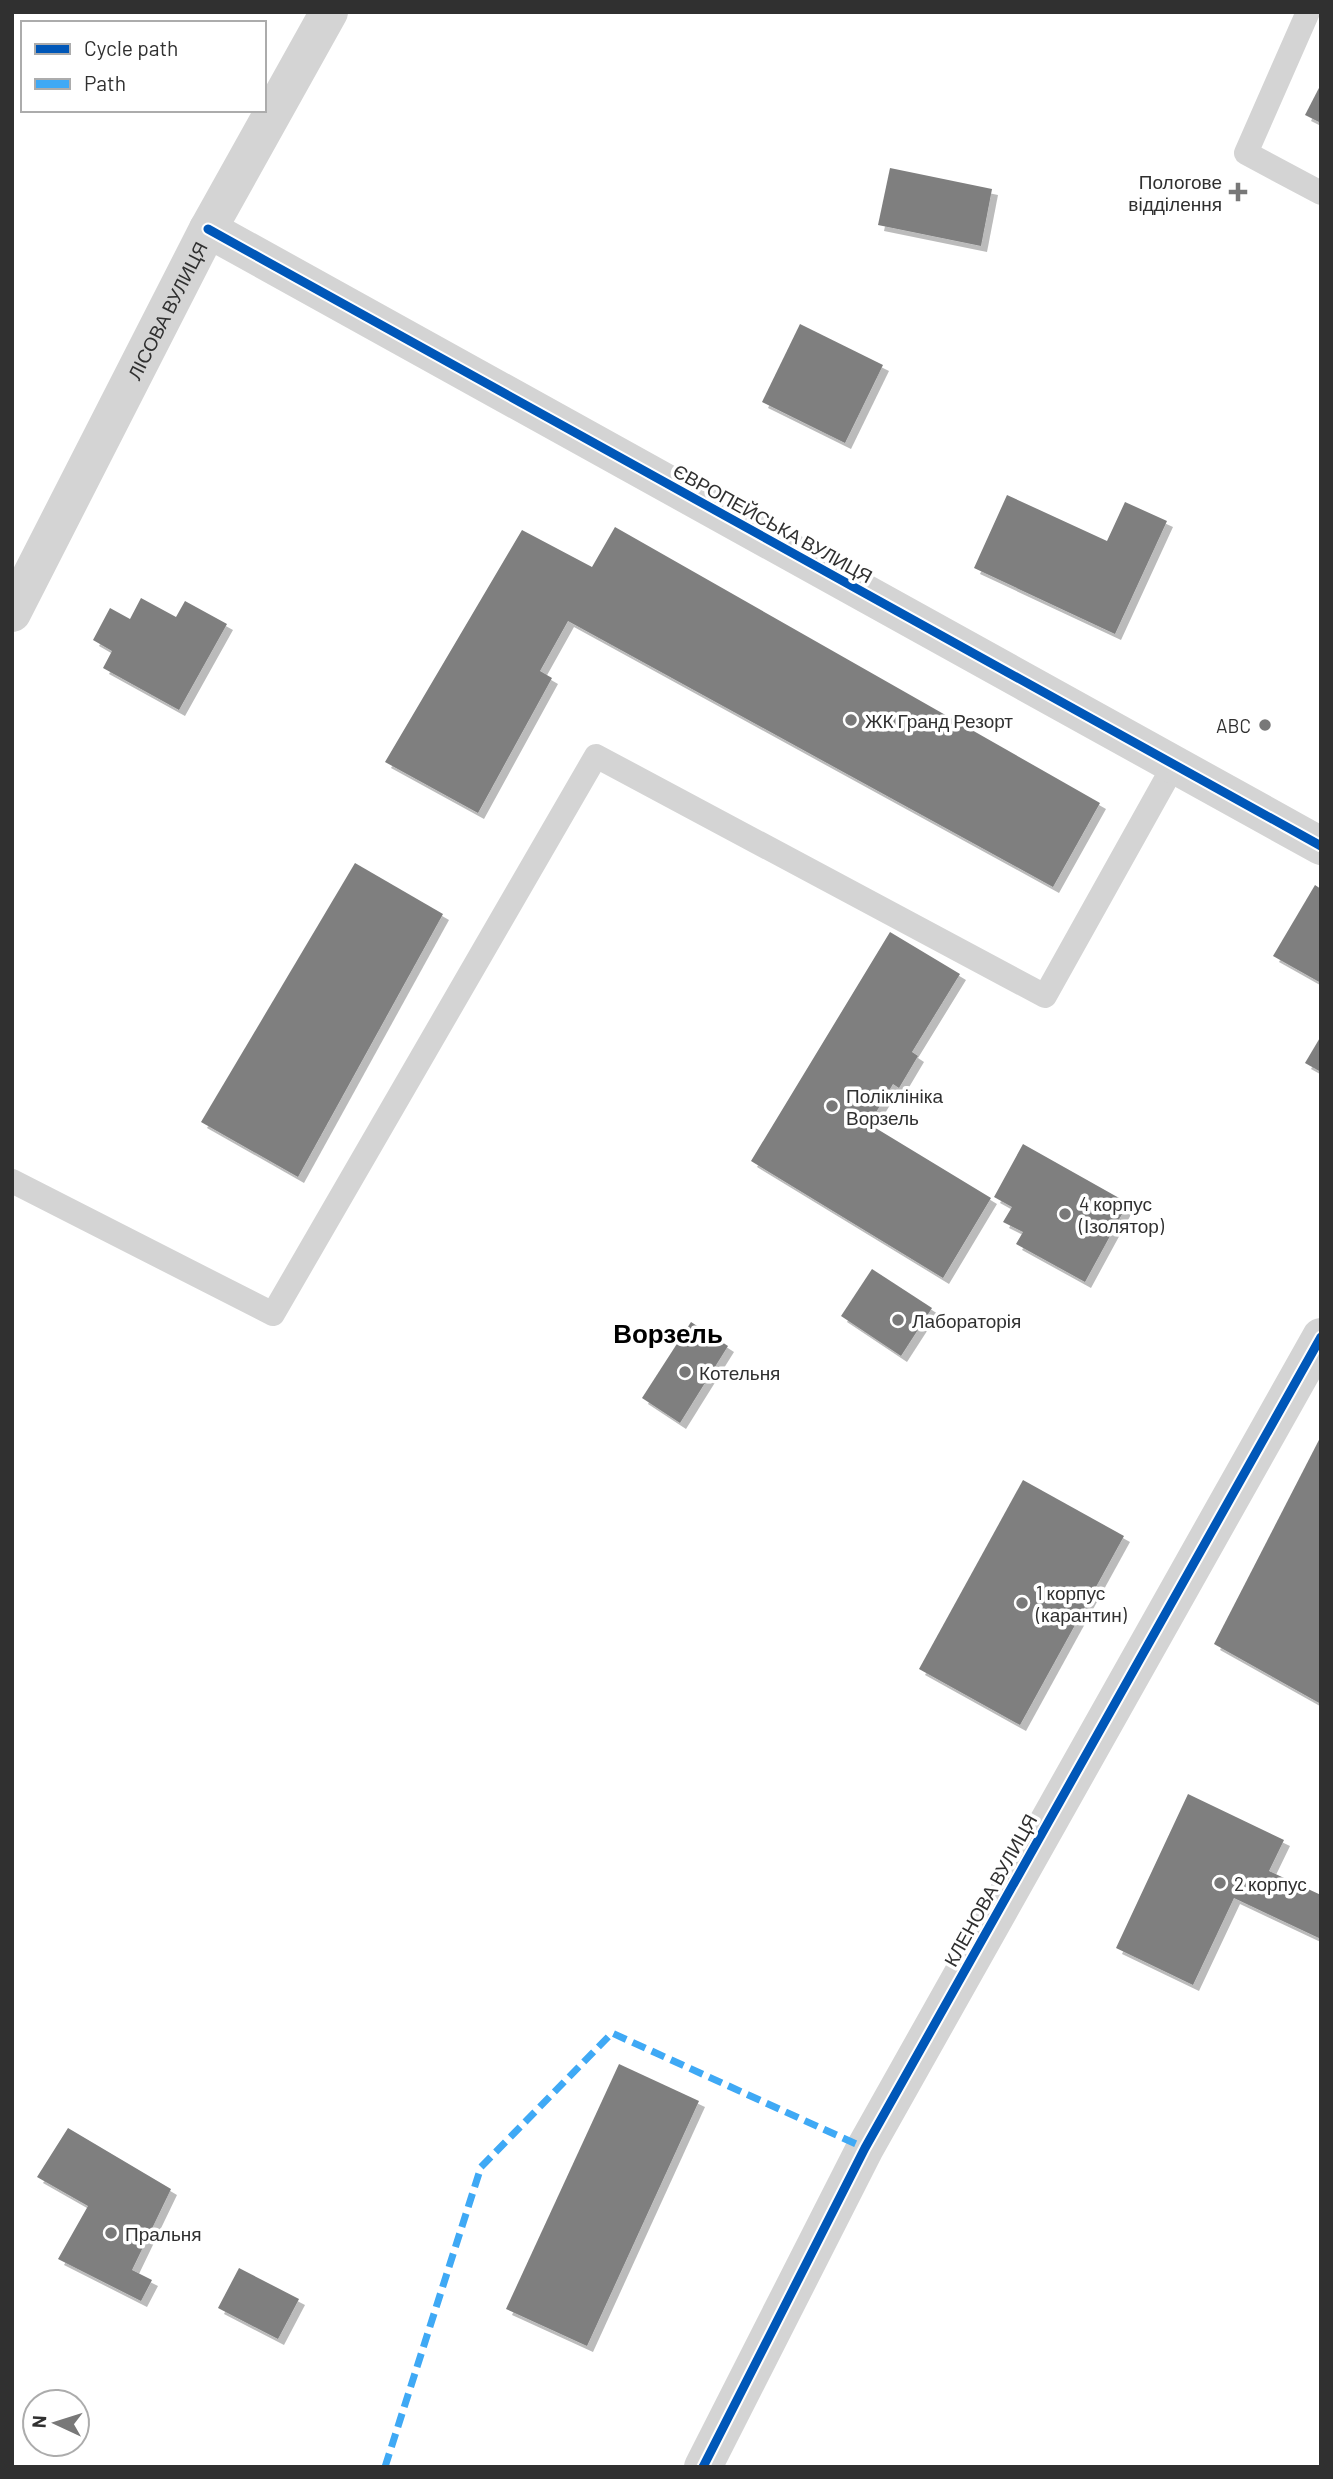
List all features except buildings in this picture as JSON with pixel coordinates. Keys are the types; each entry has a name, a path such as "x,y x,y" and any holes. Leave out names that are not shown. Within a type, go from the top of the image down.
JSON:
{"street":[{"name":"ЛІСОВА ВУЛИЦЯ","path":"12,613 208,229 329,12"},
{"name":"ЄВРОПЕЙСЬКА ВУЛИЦЯ","path":"208,229 1321,846"},
{"name":"КЛЕНОВА ВУЛИЦЯ","path":"703,2467 865,2148 1321,1337"}],"lane":[{"path":"1308,12 1246,153 1321,193"},
{"path":"12,1181 273,1314 596,756 1045,996 1174,765"}],"marked path":[{"path":"385,2467 481,2167 612,2033 865,2148"}],"cycle path":[{"path":"208,229 1321,846"},
{"path":"703,2467 865,2148 1321,1337"}],"place":[{"name":"Пологове відділення","path":"1238,192"},
{"name":"ЖК Гранд Резорт","path":"851,720"},
{"name":"ABC","path":"1265,725"},
{"name":"Поліклініка Ворзель","path":"832,1106"},
{"name":"4 корпус (Ізолятор)","path":"1065,1214"},
{"name":"Лабораторія","path":"898,1320"},
{"name":"Котельня","path":"685,1372"},
{"name":"1 корпус (карантин)","path":"1022,1603"},
{"name":"2 корпус","path":"1220,1883"},
{"name":"Пральня","path":"111,2233"}],"district":[{"name":"Ворзель","path":"668,1332"}]}
